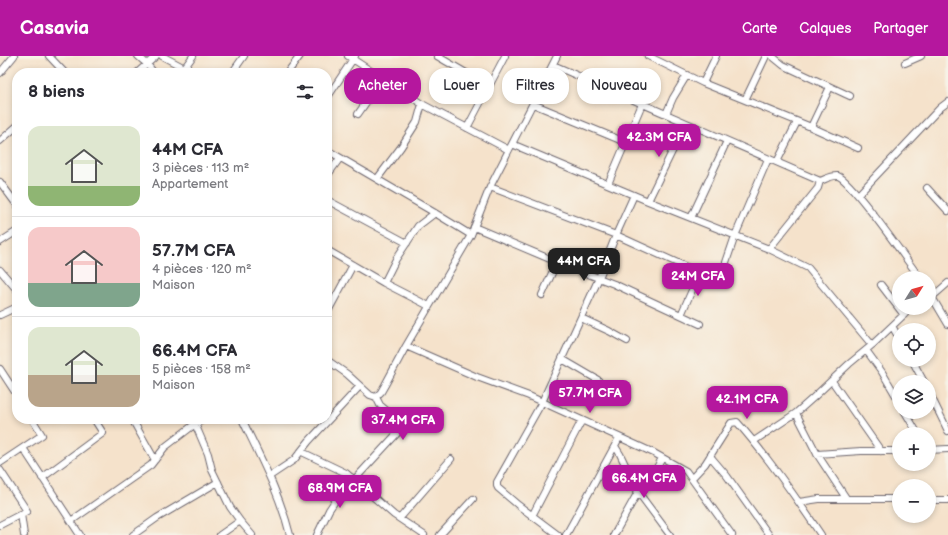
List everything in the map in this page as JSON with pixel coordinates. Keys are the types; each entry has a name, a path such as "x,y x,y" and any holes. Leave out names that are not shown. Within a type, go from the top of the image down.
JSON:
{"street":[{"path":"0,73 14,56"},
{"path":"49,56 60,68"},
{"path":"138,56 150,68"},
{"path":"142,68 156,56"},
{"path":"162,56 185,68 192,58 184,56"},
{"path":"236,68 244,56"},
{"path":"291,68 300,56"},
{"path":"437,56 458,68"},
{"path":"494,76 505,56"},
{"path":"551,68 557,56"},
{"path":"648,56 687,76 858,148"},
{"path":"662,62 665,56"},
{"path":"703,83 716,56"},
{"path":"745,100 766,56"},
{"path":"772,56 783,65 850,96"},
{"path":"905,63 921,56"},
{"path":"332,90 352,57 369,68"},
{"path":"553,65 577,76"},
{"path":"666,114 673,98 687,76"},
{"path":"811,127 830,87"},
{"path":"858,195 940,108 948,102"},
{"path":"358,114 365,104"},
{"path":"377,179 401,147 417,122 422,104 509,150"},
{"path":"467,128 479,104"},
{"path":"376,397 386,385 406,346 471,235 490,187 532,104 625,142"},
{"path":"608,184 642,104 820,181 834,176 840,177 858,195 915,271"},
{"path":"777,162 797,122"},
{"path":"648,200 686,123"},
{"path":"0,141 12,130"},
{"path":"691,218 727,141"},
{"path":"512,144 634,195 769,248 808,268 872,345"},
{"path":"332,153 471,235"},
{"path":"332,169 340,158"},
{"path":"490,187 616,235 715,280 720,279 768,159"},
{"path":"769,248 818,188 820,181"},
{"path":"0,182 12,198"},
{"path":"927,188 948,211"},
{"path":"558,535 518,505 497,486 497,482 542,402 599,278 634,195"},
{"path":"332,203 407,243"},
{"path":"384,283 418,226 435,213"},
{"path":"474,227 599,278 700,324"},
{"path":"0,242 12,234"},
{"path":"332,253 384,283 429,306"},
{"path":"542,295 558,262"},
{"path":"332,304 353,265"},
{"path":"0,270 12,284"},
{"path":"681,315 700,272"},
{"path":"936,290 948,283"},
{"path":"881,285 892,299"},
{"path":"936,304 948,324"},
{"path":"0,315 12,309"},
{"path":"895,323 904,315"},
{"path":"581,318 627,341"},
{"path":"754,442 796,413 832,382 892,326"},
{"path":"406,346 477,377 517,391 542,402 686,470 732,535"},
{"path":"866,350 882,372 892,390"},
{"path":"562,359 598,380"},
{"path":"317,535 329,510 352,478 402,427 401,423 380,405 376,397 370,395 347,374 332,364"},
{"path":"0,371 12,388"},
{"path":"832,382 880,451"},
{"path":"332,416 360,386"},
{"path":"936,405 946,423 948,431"},
{"path":"796,413 817,454 846,498"},
{"path":"532,516 582,420"},
{"path":"692,478 705,464 731,423 737,422 799,502 821,535"},
{"path":"0,463 42,435 35,424"},
{"path":"42,478 103,433 97,424"},
{"path":"135,424 155,460"},
{"path":"71,521 151,465 165,447 191,424"},
{"path":"195,424 208,454 212,470 230,507 252,535"},
{"path":"244,424 270,476 290,535"},
{"path":"270,476 294,460 325,424"},
{"path":"566,535 619,438"},
{"path":"615,446 638,492 670,535"},
{"path":"23,448 80,535"},
{"path":"936,450 948,449"},
{"path":"817,454 892,451"},
{"path":"302,452 346,473 394,516 400,518 424,535"},
{"path":"710,456 727,476 766,534"},
{"path":"614,535 638,492 653,475 662,458"},
{"path":"400,518 451,459"},
{"path":"0,470 27,511 0,525"},
{"path":"133,535 157,518 218,482"},
{"path":"799,502 819,499 846,498 892,499"},
{"path":"440,535 473,500"},
{"path":"936,500 948,500"},
{"path":"21,514 24,535"},
{"path":"220,535 240,521"}]}
